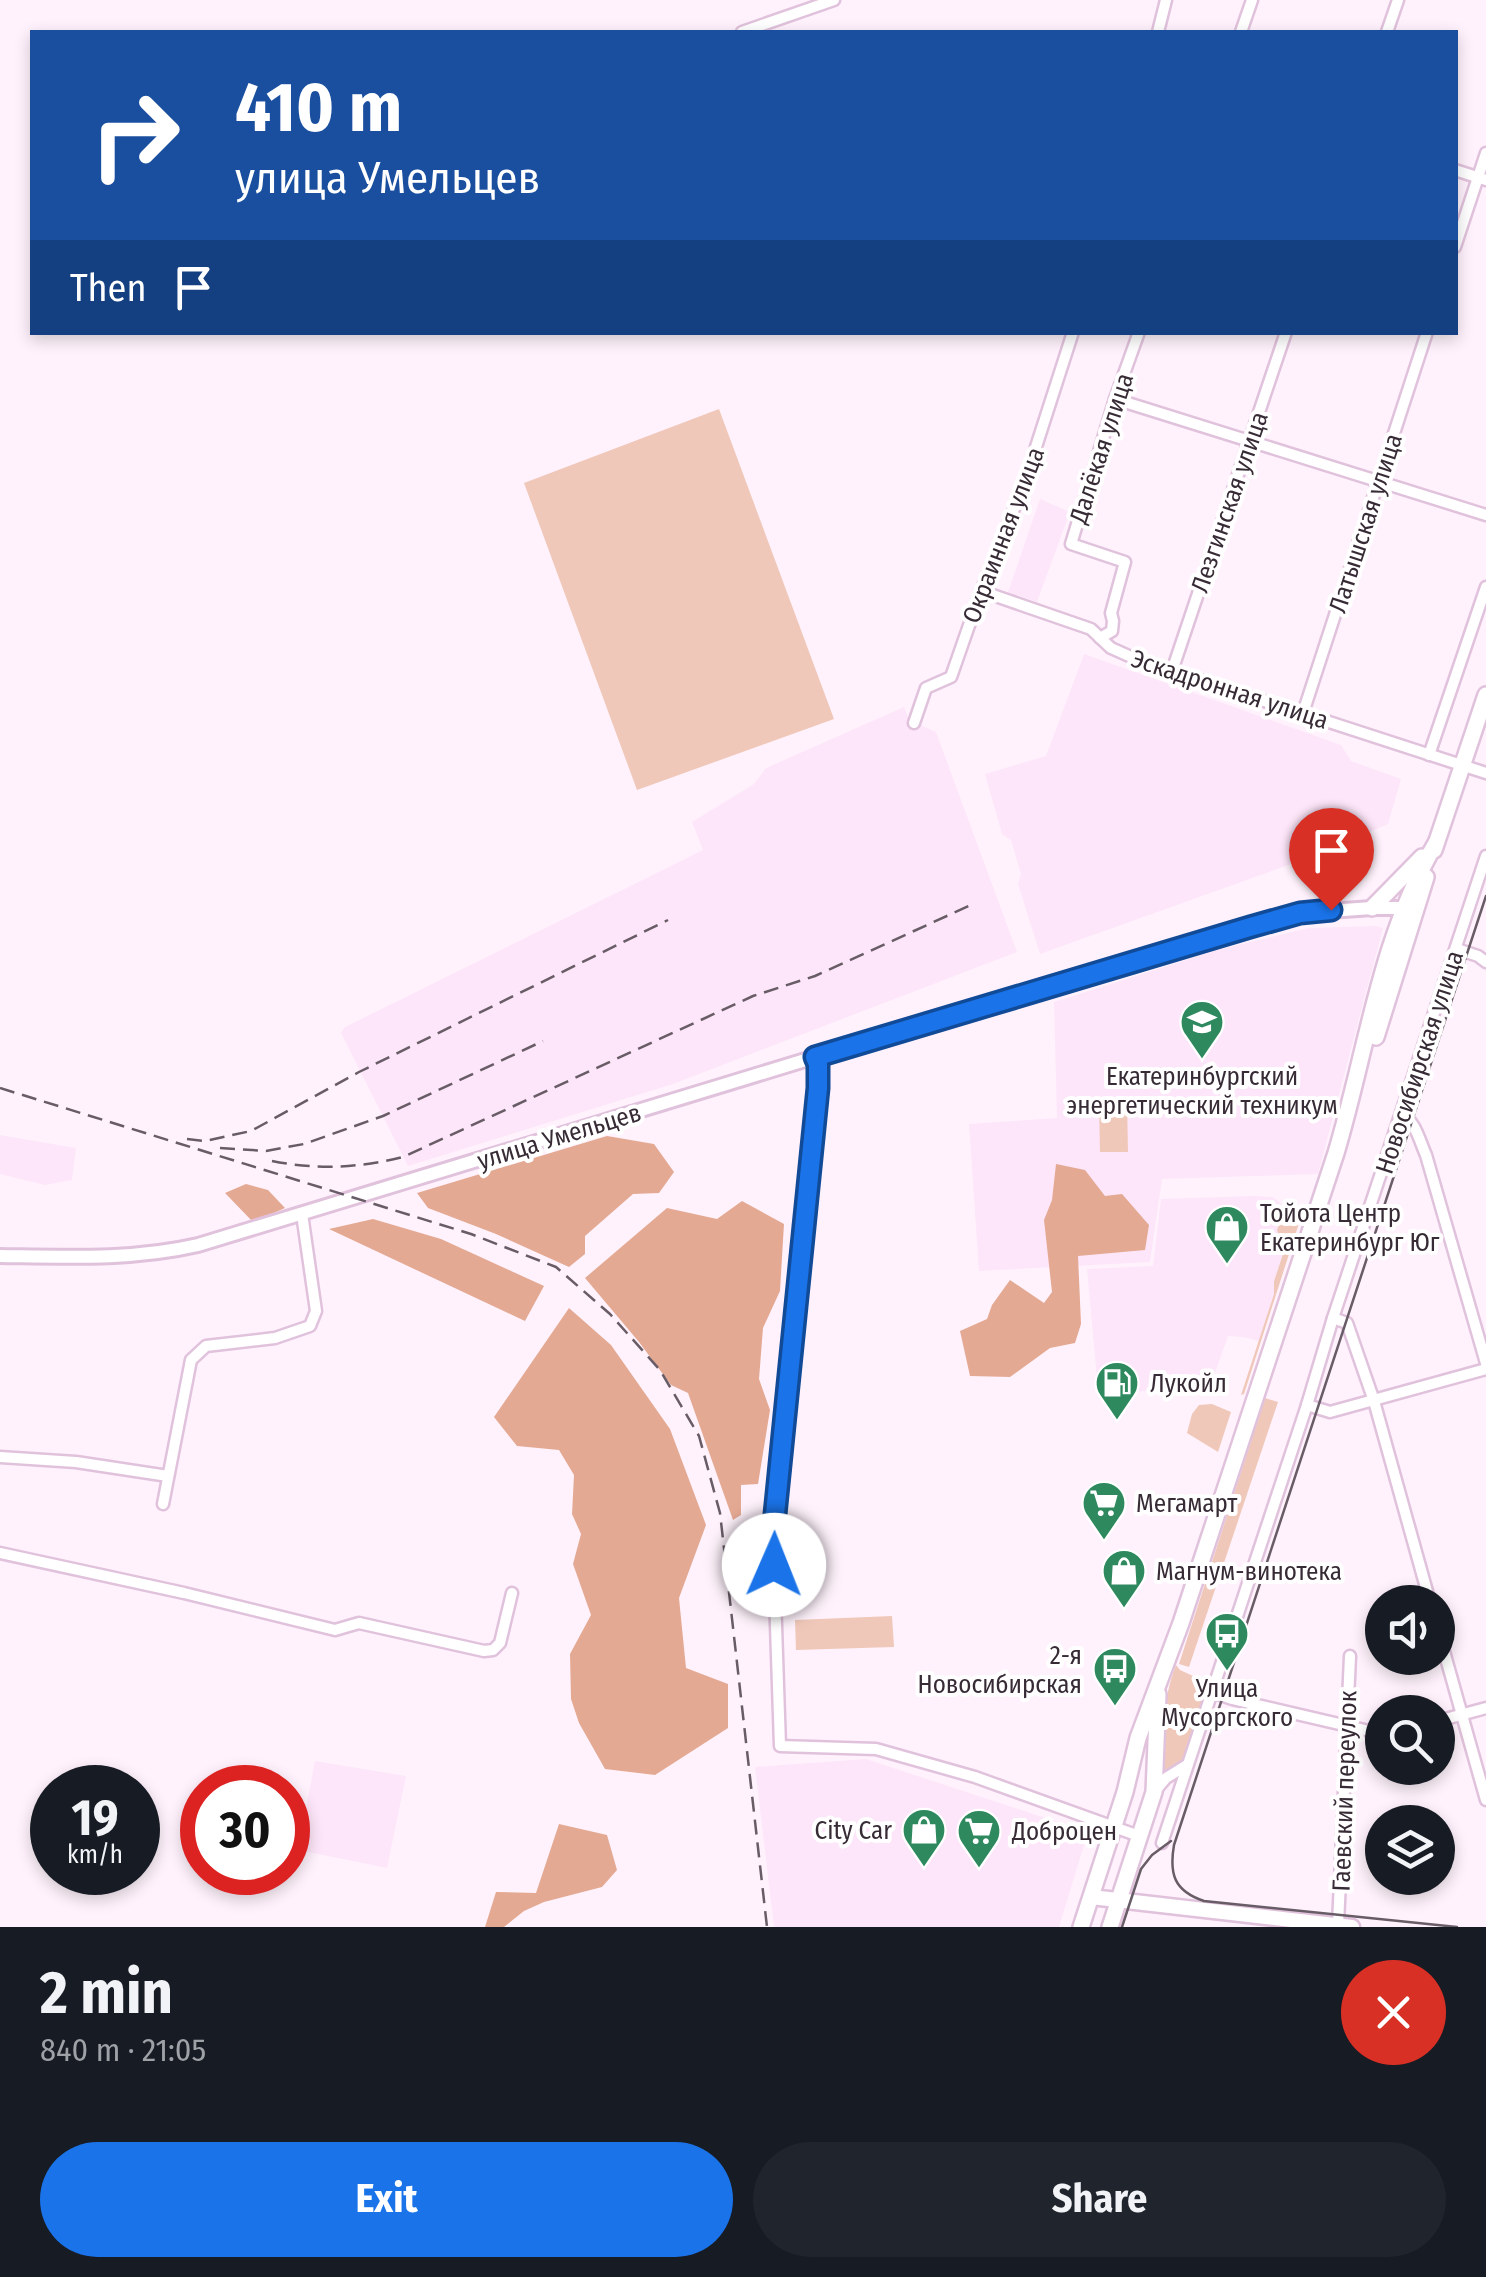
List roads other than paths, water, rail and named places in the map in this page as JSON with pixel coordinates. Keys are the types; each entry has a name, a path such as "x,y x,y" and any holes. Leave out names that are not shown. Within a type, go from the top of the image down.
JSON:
{"main road":[{"path":"1081,1927 1138,1738 1233,1468 1350,1106 1378,994 1421,869 1436,843 1486,695"},
{"path":"1372,908 1436,843"},
{"path":"1110,1927 1154,1792 1158,1690"},
{"path":"1090,1897 1345,1926"}],"street":[{"path":"748,30 834,0"},
{"path":"1158,30 1166,0"},
{"path":"1242,30 1252,0"},
{"path":"1388,30 1398,0"},
{"path":"1458,239 1482,178 1486,153"},
{"path":"1458,171 1482,178"},
{"name":"Окраинная улица","path":"914,722 926,688 951,677 1025,481 1071,335"},
{"name":"Далёкая улица","path":"1100,638 1112,631 1112,613 1125,562 1071,544 1138,335"},
{"name":"Лезгинская улица","path":"1172,671 1285,335"},
{"name":"Латышская улица","path":"1303,714 1426,335"},
{"path":"1115,398 1486,514"},
{"path":"1430,755 1486,587"},
{"name":"Эскадронная улица","path":"981,591 1091,629 1112,648 1172,671 1486,773"},
{"name":"Новосибирская улица","path":"1162,1843 1486,856"},
{"name":"улица Умельцев","path":"0,1256 164,1253 1300,913 1410,908"},
{"path":"1456,949 1486,962"},
{"path":"815,1057 818,1088 773,1534 780,1746 876,1748 1139,1836"},
{"path":"1307,1405 1330,1412 1486,1366 1426,1155 1412,1122 1402,1115"},
{"path":"163,1504 190,1360 206,1346 275,1338 310,1326 316,1312 302,1214"},
{"path":"1333,1318 1347,1323 1374,1401 1425,1585"},
{"path":"0,1456 76,1462 168,1476"},
{"path":"0,1553 335,1630 359,1624 484,1650 493,1650 500,1643 512,1592"},
{"name":"Гаевский переулок","path":"1345,1926 1350,1656"},
{"path":"1450,1675 1486,1800"},
{"path":"1212,1692 1365,1731"},
{"path":"1455,1717 1486,1708"},
{"path":"1154,1792 1166,1778 1187,1765"}],"tram line":[{"path":"1457,1927 1204,1901 1180,1887 1172,1865 1174,1845 1486,896"},
{"path":"1122,1927 1141,1869 1171,1841"}],"railway":[{"path":"272,1161 338,1166 403,1157 753,996 815,976 971,905"},
{"path":"187,1139 205,1141 251,1131 359,1072 668,920"},
{"path":"220,1148 266,1151 304,1144 383,1116 543,1041"},
{"path":"0,1088 471,1234 556,1267 610,1314 660,1370 699,1436 720,1513 767,1927"}],"place":[{"name":"Екатеринбургский энергетический техникум","path":"1202,1060"},
{"name":"Тойота Центр Екатеринбург Юг","path":"1227,1265"},
{"name":"Лукойл","path":"1117,1421"},
{"name":"Мегамарт","path":"1104,1541"},
{"name":"Магнум-винотека","path":"1124,1609"},
{"name":"Улица Мусоргского","path":"1227,1672"},
{"name":"2-я Новосибирская","path":"1115,1707"},
{"name":"City Car","path":"924,1868"},
{"name":"Доброцен","path":"979,1869"}]}
